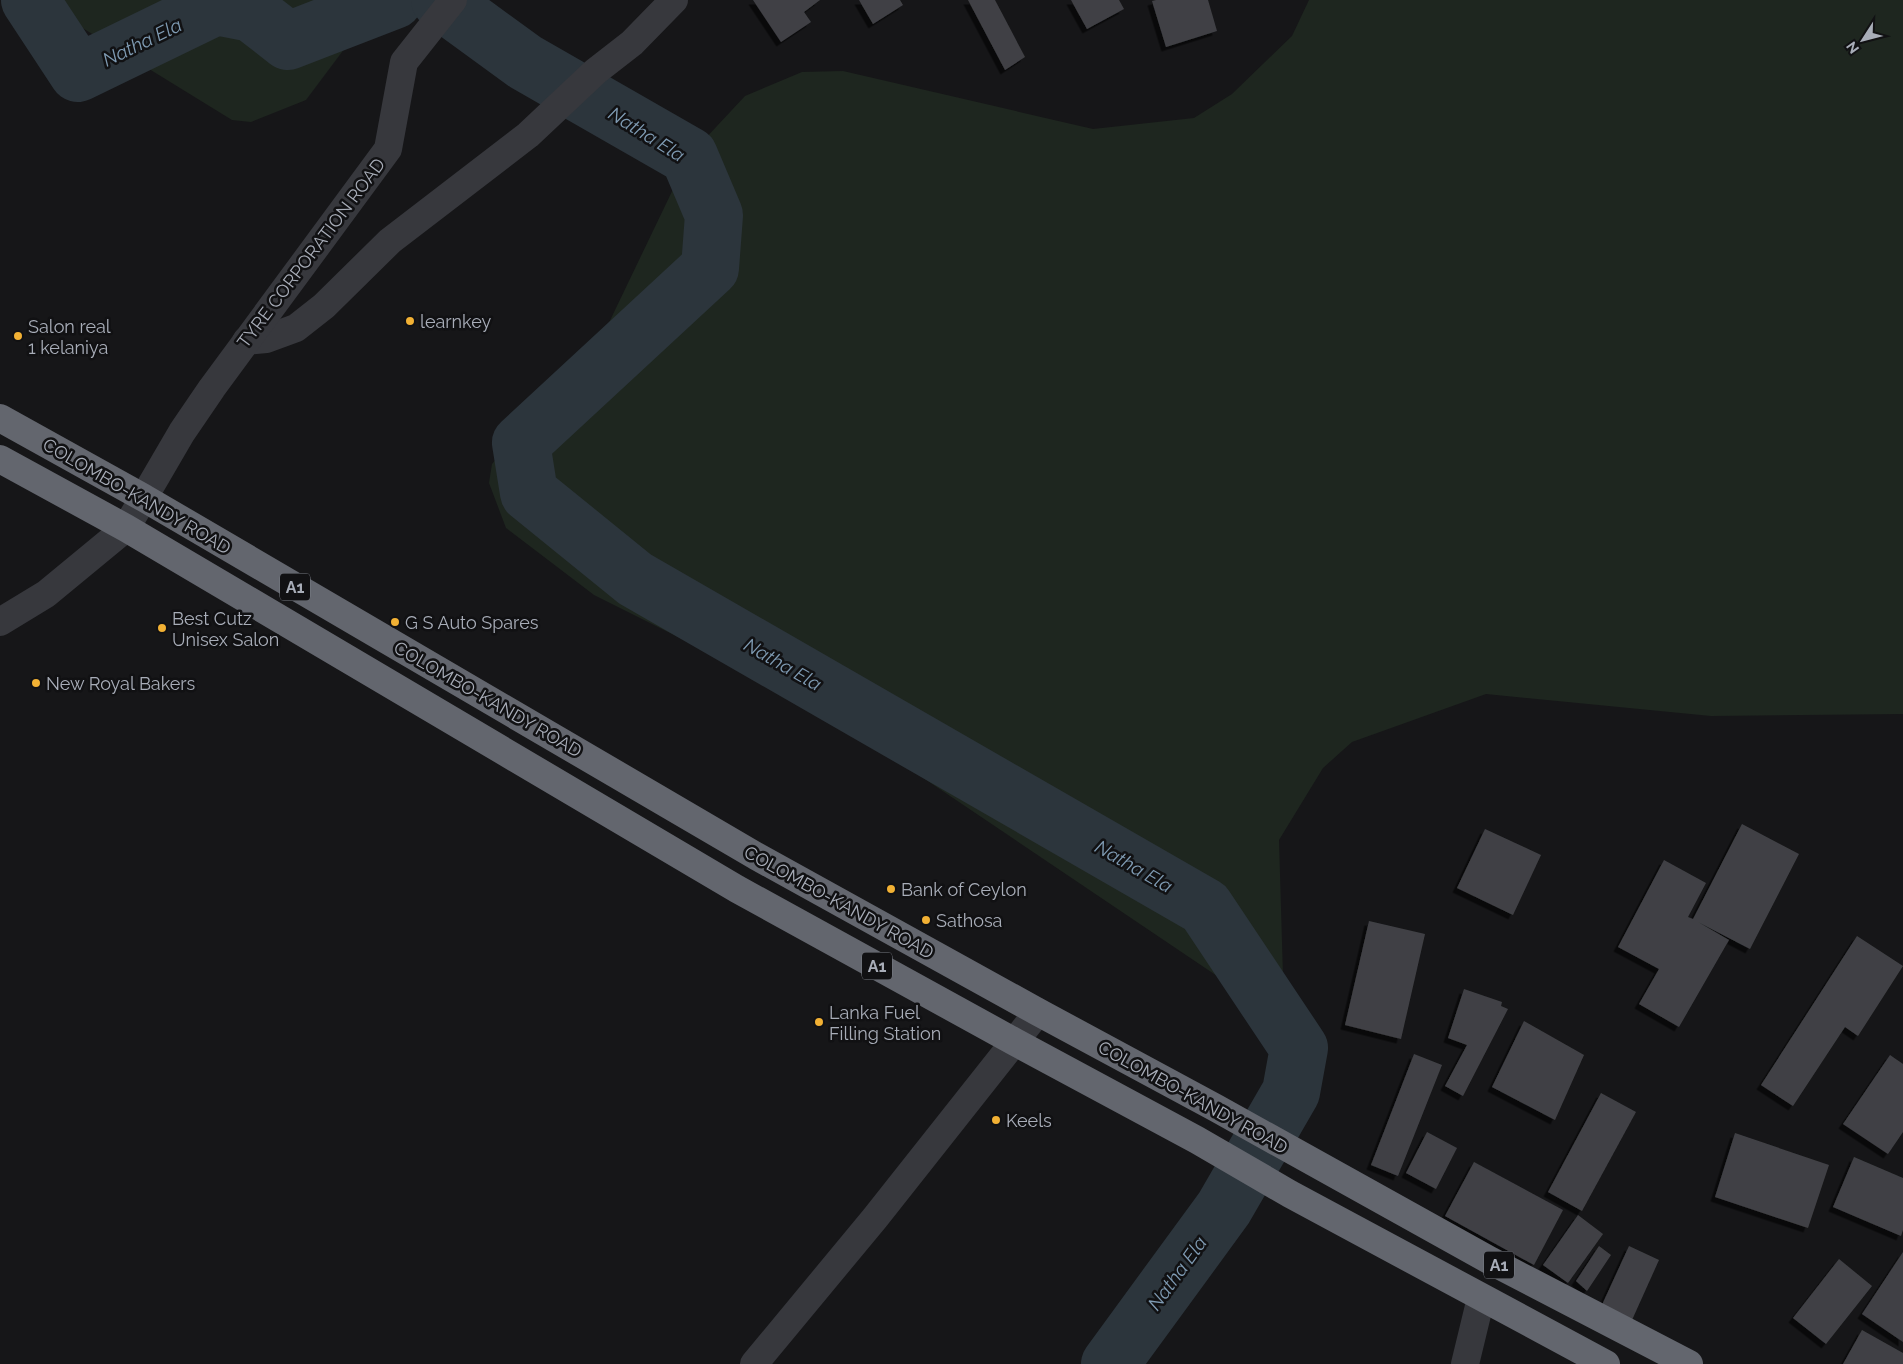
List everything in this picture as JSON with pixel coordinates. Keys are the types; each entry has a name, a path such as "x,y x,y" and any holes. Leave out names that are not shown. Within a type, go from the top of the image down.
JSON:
{"highway":[{"name":"COLOMBO-KANDY ROAD","path":"0,418 144,498 756,856 1491,1261 1689,1364"},
{"name":"COLOMBO-KANDY ROAD","path":"0,459 126,528 737,889 1197,1140 1290,1194 1606,1364"},
{"path":"1481,1298 1491,1261"}],"street":[{"name":"TYRE CORPORATION ROAD","path":"0,622 46,594 126,528 182,432 388,149 404,62 453,0"},
{"path":"246,342 266,339 296,328 324,306 390,241 528,135 596,71 632,43 674,0"},
{"path":"754,1364 875,1218 1038,1012"},
{"path":"1465,1364 1481,1298"}],"shaded area":[{"path":"37,0 381,0 306,100 251,122 232,120"},
{"path":"1309,0 1903,0 1903,714 1711,716 1486,694 1352,742 1323,768 1279,840 1283,976 1247,989 1223,980 818,707 594,595 506,528 489,483 492,464 604,333 689,156 745,96 802,72 843,71 1093,129 1194,118 1232,94 1292,36"}],"building":[{"path":"753,0 820,0 804,12 811,22 781,42"},
{"path":"859,0 900,0 903,5 873,24"},
{"path":"968,0 995,0 1025,57 1005,70"},
{"path":"1071,0 1119,0 1124,9 1087,29"},
{"path":"1208,0 1217,31 1166,47 1152,1"},
{"path":"1742,824 1799,854 1750,949 1698,922 1729,940 1679,1027 1639,1004 1659,969 1618,947 1664,860 1706,883 1688,917 1693,919"},
{"path":"1485,829 1541,855 1513,915 1457,888"},
{"path":"1369,921 1425,934 1401,1039 1345,1025"},
{"path":"1857,936 1903,966 1858,1036 1845,1027 1793,1106 1761,1085"},
{"path":"1464,989 1502,1002 1501,1006 1508,1009 1463,1096 1445,1086 1467,1045 1448,1038"},
{"path":"1524,1021 1584,1055 1555,1120 1492,1087"},
{"path":"1414,1054 1442,1065 1398,1176 1371,1165"},
{"path":"1890,1055 1903,1064 1903,1132 1888,1154 1843,1124"},
{"path":"1601,1093 1636,1112 1582,1211 1548,1192"},
{"path":"1427,1132 1457,1148 1436,1189 1406,1173"},
{"path":"1735,1133 1829,1165 1808,1228 1715,1197"},
{"path":"1854,1157 1903,1178 1903,1230 1901,1236 1833,1207"},
{"path":"1474,1162 1563,1210 1534,1265 1445,1216"},
{"path":"1578,1215 1603,1234 1568,1283 1543,1265"},
{"path":"1599,1246 1611,1255 1587,1291 1576,1281"},
{"path":"1629,1246 1659,1260 1632,1320 1601,1307"},
{"path":"1903,1252 1903,1342 1862,1314"},
{"path":"1839,1259 1872,1286 1826,1344 1793,1318"},
{"path":"1862,1330 1903,1353 1903,1364 1843,1364"}],"waterway":[{"name":"Natha Ela","path":"30,0 78,73 216,6 252,13 288,41 394,0"},
{"name":"Natha Ela","path":"440,0 525,62 689,156 714,215 710,268 521,443 529,493 635,579 1205,907 1299,1048 1291,1092 1224,1208 1110,1364"}],"place":[{"name":"learnkey","path":"410,321"},
{"name":"Salon real 1 kelaniya","path":"18,336"},
{"name":"G S Auto Spares","path":"395,622"},
{"name":"Best Cutz Unisex Salon","path":"162,628"},
{"name":"New Royal Bakers","path":"36,683"},
{"name":"Bank of Ceylon","path":"891,889"},
{"name":"Sathosa","path":"926,920"},
{"name":"Lanka Fuel Filling Station","path":"819,1022"},
{"name":"Keels","path":"996,1120"}]}
